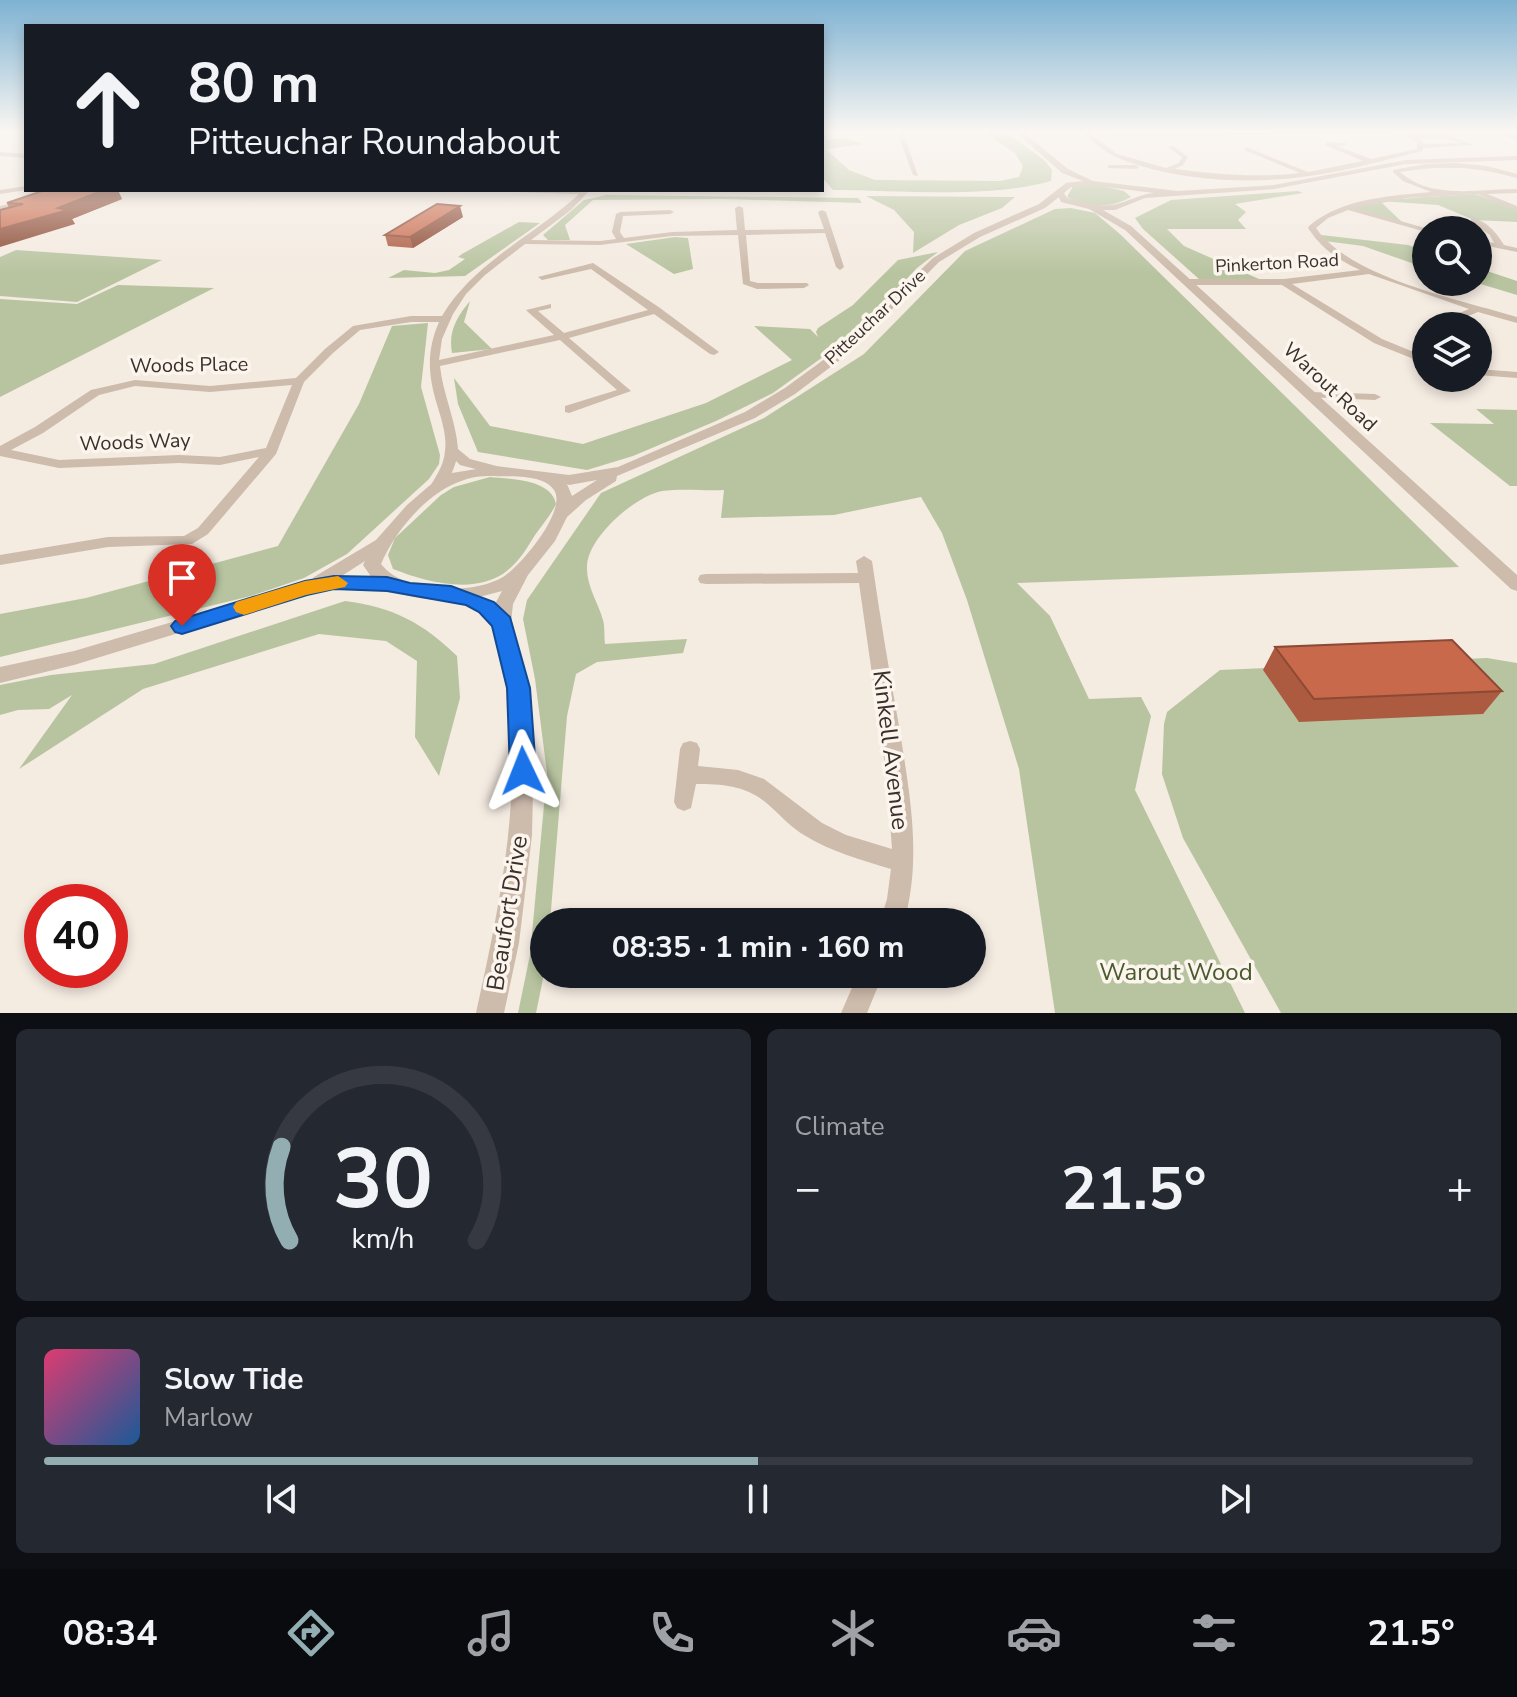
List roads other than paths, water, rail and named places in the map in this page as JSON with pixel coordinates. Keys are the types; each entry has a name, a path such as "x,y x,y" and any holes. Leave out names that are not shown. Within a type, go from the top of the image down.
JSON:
{"street":[{"path":"1067,179 1068,186 1098,184"},
{"path":"1086,179 1127,189 1176,193"},
{"path":"1061,194 1064,200 1080,205 1120,212 1136,198 1274,187 1315,179"},
{"path":"1404,179 1441,193"},
{"name":"Pitteuchar Drive","path":"525,568 564,513 580,497 622,471 720,431 770,404 841,353 936,260 977,235 1042,206 1068,186"},
{"path":"0,192 24,188"},
{"path":"1127,189 1136,198"},
{"path":"1517,191 1395,198 1322,217 1312,226 1313,233 1331,253 1368,272 1517,320"},
{"path":"433,492 446,476 454,452 434,364 436,341 446,319 473,281 585,192"},
{"path":"1476,192 1517,209"},
{"path":"0,208 38,200"},
{"name":"Pitteuchar Drive","path":"1042,206 1080,205"},
{"name":"Warout Road","path":"1092,207 1120,212 1186,282 1517,585"},
{"path":"739,208 748,284 804,285"},
{"path":"1350,208 1412,225"},
{"path":"622,241 616,232 620,214 670,212"},
{"path":"822,212 840,267"},
{"path":"523,242 622,241 672,234 827,231"},
{"path":"1492,233 1501,247"},
{"path":"1492,245 1516,251"},
{"path":"542,277 593,266 714,352"},
{"name":"Pinkerton Road","path":"1186,282 1284,282 1368,272"},
{"path":"1284,282 1378,341 1412,355"},
{"path":"548,306 531,310 625,391 569,409"},
{"path":"1469,312 1479,308"},
{"path":"434,364 561,337 657,310"},
{"path":"0,560 108,542 187,541 203,531 271,451 299,381 329,351 357,328 411,319 446,319"},
{"path":"1492,373 1517,375"},
{"name":"Woods Place","path":"0,452 95,392 135,383 210,389 299,381"},
{"path":"1310,395 1375,397"},
{"name":"Woods Way","path":"0,452 59,464 163,459 220,461 271,451"},
{"path":"454,452 465,462 499,471"},
{"name":"Pitteuchar Drive","path":"384,542 433,492 447,481 463,475 499,471 569,480 622,471"},
{"path":"544,478 564,491 564,513"},
{"path":"384,542 372,565 376,576 387,584"},
{"path":"305,588 335,574 384,542"},
{"path":"0,675 74,658 305,588 334,583 387,584 410,590 451,593 491,588 511,581 525,568"},
{"path":"502,623 508,593 525,568"},
{"name":"Kinkell Avenue","path":"706,579 865,569 902,813 902,862 897,908"},
{"path":"451,593 486,607 502,623"},
{"name":"Beaufort Drive","path":"490,1013 505,943 523,793 518,688 502,623"},
{"path":"684,802 690,749"},
{"path":"687,775 728,775 749,781 766,790 811,829 828,838 902,862"},
{"path":"854,1013 865,988"}],"park label":[{"name":"Warout Wood","path":"1176,972"}]}
